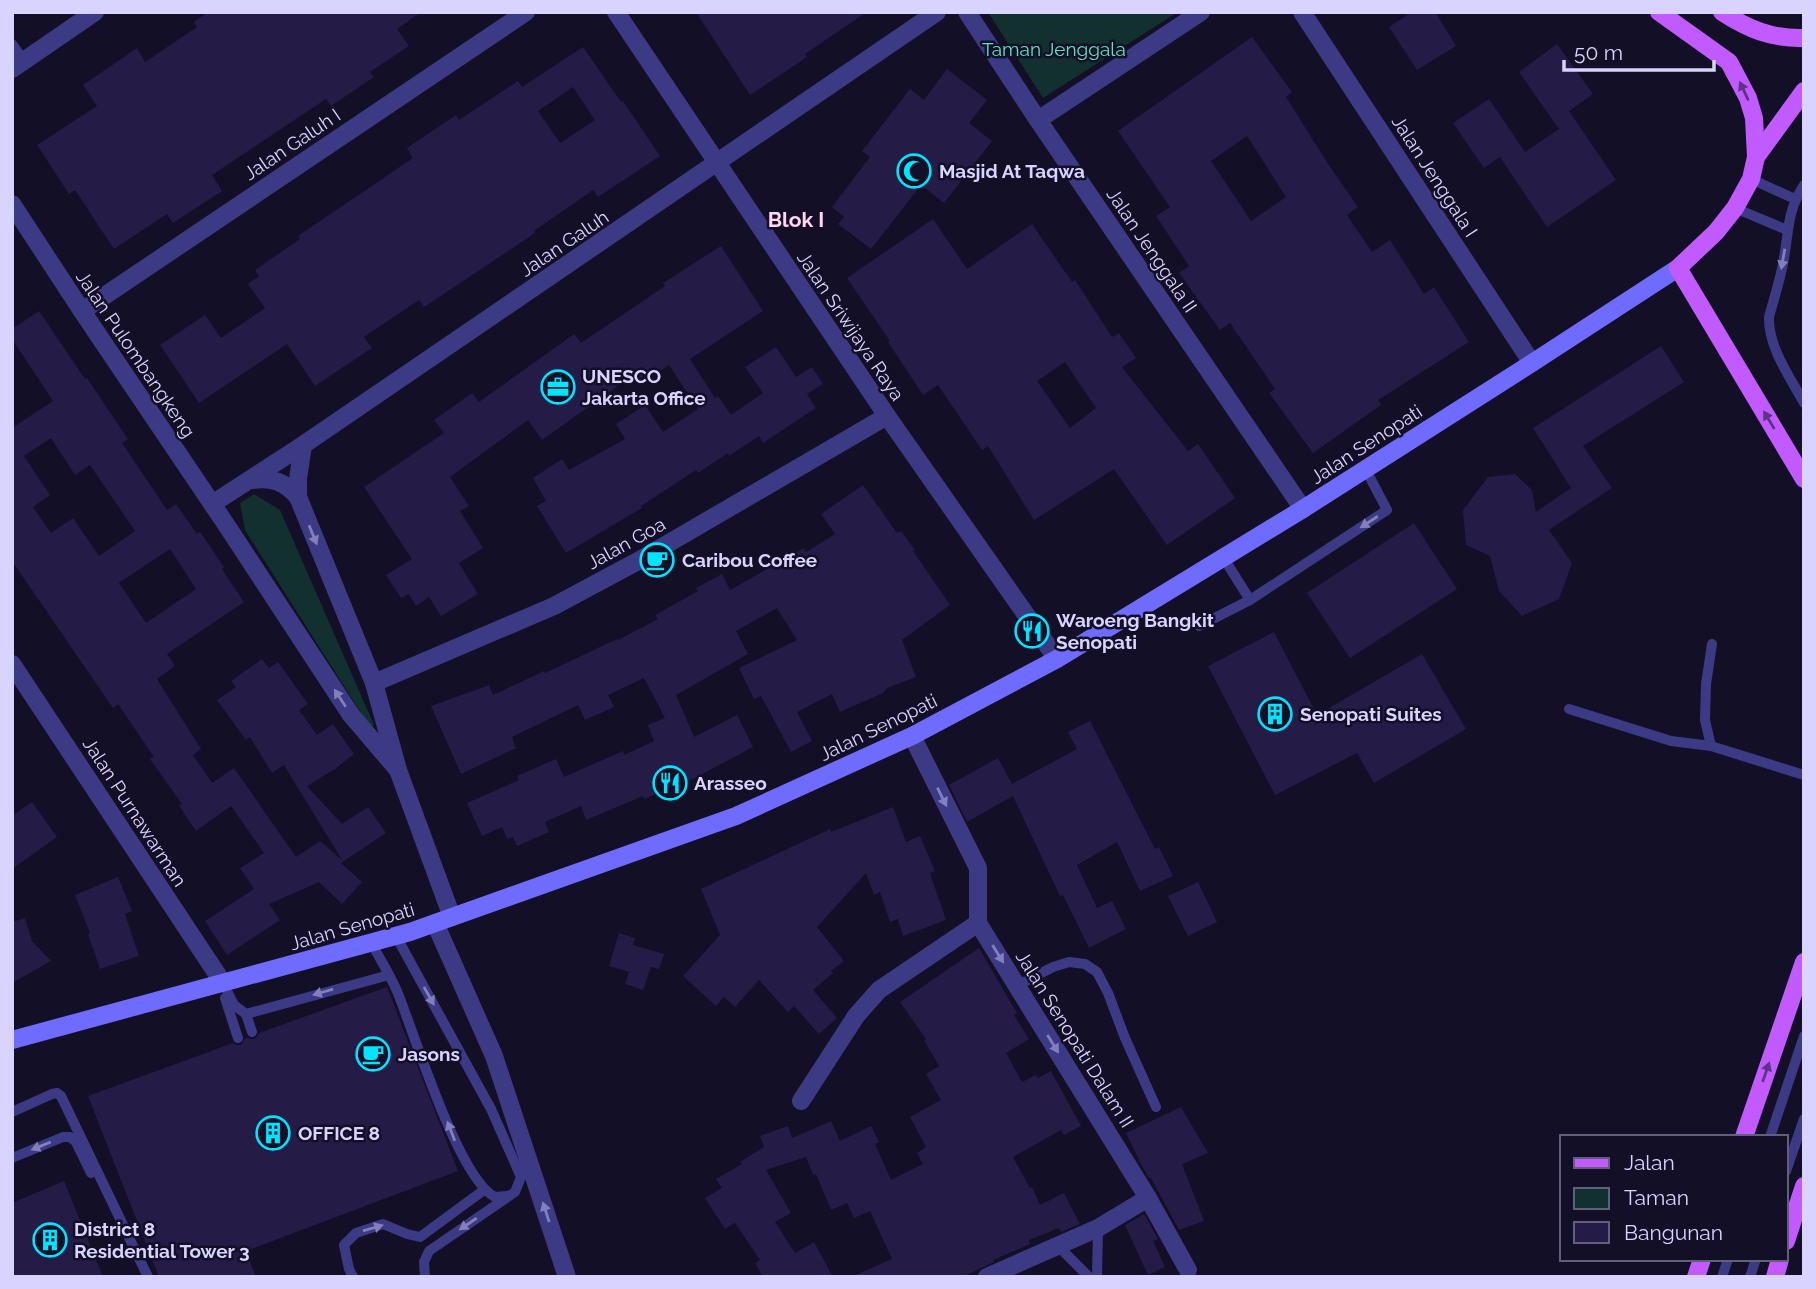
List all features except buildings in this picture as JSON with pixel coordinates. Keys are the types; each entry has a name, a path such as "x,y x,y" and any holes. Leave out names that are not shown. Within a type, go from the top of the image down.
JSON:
{"main road":[{"path":"1659,12 1729,62 1748,98 1754,118 1756,157 1751,179 1735,208 1716,233 1678,268 1804,479"},
{"path":"1722,12 1765,35 1789,39 1804,38"},
{"path":"1756,157 1804,91"},
{"name":"Jalan Senopati","path":"12,1040 372,944 444,920 736,816 912,736 1057,659 1223,558 1366,470 1678,268"},
{"path":"1745,1135 1804,962"},
{"path":"1788,1235 1803,1189"}],"street":[{"path":"18,65 96,12"},
{"name":"Jalan Galuh I","path":"82,311 526,12"},
{"name":"Jalan Sriwijaya Raya","path":"616,12 887,416 1057,659"},
{"name":"Jalan Galuh","path":"212,504 303,445 937,12"},
{"name":"Jalan Jenggala II","path":"967,12 1303,509"},
{"path":"1038,120 1201,12"},
{"name":"Jalan Jenggala I","path":"1302,12 1532,363"},
{"name":"Jalan Pulombangkeng","path":"12,204 351,715 398,770"},
{"name":"Jalan Goa","path":"374,683 554,606 638,561 887,416"},
{"name":"Jalan Pulombangkeng","path":"303,445 298,497 374,683 444,920 494,1056 567,1277"},
{"path":"227,526 227,511 231,499 249,481 263,478 276,480 289,487 298,497"},
{"name":"Jalan Purnawarman","path":"12,664 222,984"},
{"path":"370,738 377,739 388,730"},
{"path":"801,1101 856,1016 879,990 978,923 978,868 912,736"},
{"name":"Jalan Senopati Dalam II","path":"978,923 1148,1198 1188,1270"},
{"path":"987,1277 1098,1228 1148,1198"}],"lane":[{"path":"12,44 18,65"},
{"path":"1751,179 1795,200"},
{"path":"1804,185 1795,200 1787,230 1784,259 1769,317 1776,351 1804,403"},
{"path":"1735,208 1787,230"},
{"path":"1199,626 1250,600 1387,510 1366,470"},
{"path":"1223,558 1250,600"},
{"path":"1711,746 1705,720 1706,684 1712,644"},
{"path":"1569,709 1671,741 1711,746 1804,775"},
{"path":"396,936 491,1109 520,1177 515,1192 429,1251 424,1262 425,1277"},
{"path":"372,944 398,993 456,1145 484,1190 495,1198 515,1192"},
{"path":"1018,985 1069,962 1085,964 1097,972 1156,1107"},
{"path":"246,1014 388,975"},
{"path":"222,984 233,1005 246,1014 252,1032"},
{"path":"222,984 238,1038"},
{"path":"1771,1135 1804,1036"},
{"path":"12,1112 57,1093 61,1096 148,1277"},
{"path":"1788,1165 1804,1119"},
{"path":"12,1158 63,1137 70,1137 76,1142 142,1277"},
{"path":"353,1277 344,1245 356,1233 383,1224 420,1237 484,1190"},
{"path":"1097,1277 1098,1228"},
{"path":"1058,1246 1089,1277"}],"green space":[{"name":"Taman Jenggala","path":"988,12 1178,12 1043,98"},
{"path":"254,494 280,510 374,725 370,727 245,530 240,503"}],"place":[{"name":"Masjid At Taqwa","path":"914,171"},
{"name":"UNESCO Jakarta Office","path":"558,387"},
{"name":"Caribou Coffee","path":"657,560"},
{"name":"Waroeng Bangkit Senopati","path":"1032,631"},
{"name":"Senopati Suites","path":"1275,714"},
{"name":"Arasseo","path":"670,783"},
{"name":"Jasons","path":"373,1054"},
{"name":"OFFICE 8","path":"273,1133"},
{"name":"District 8 Residential Tower 3","path":"50,1240"}],"district":[{"name":"Blok I","path":"796,219"}]}
